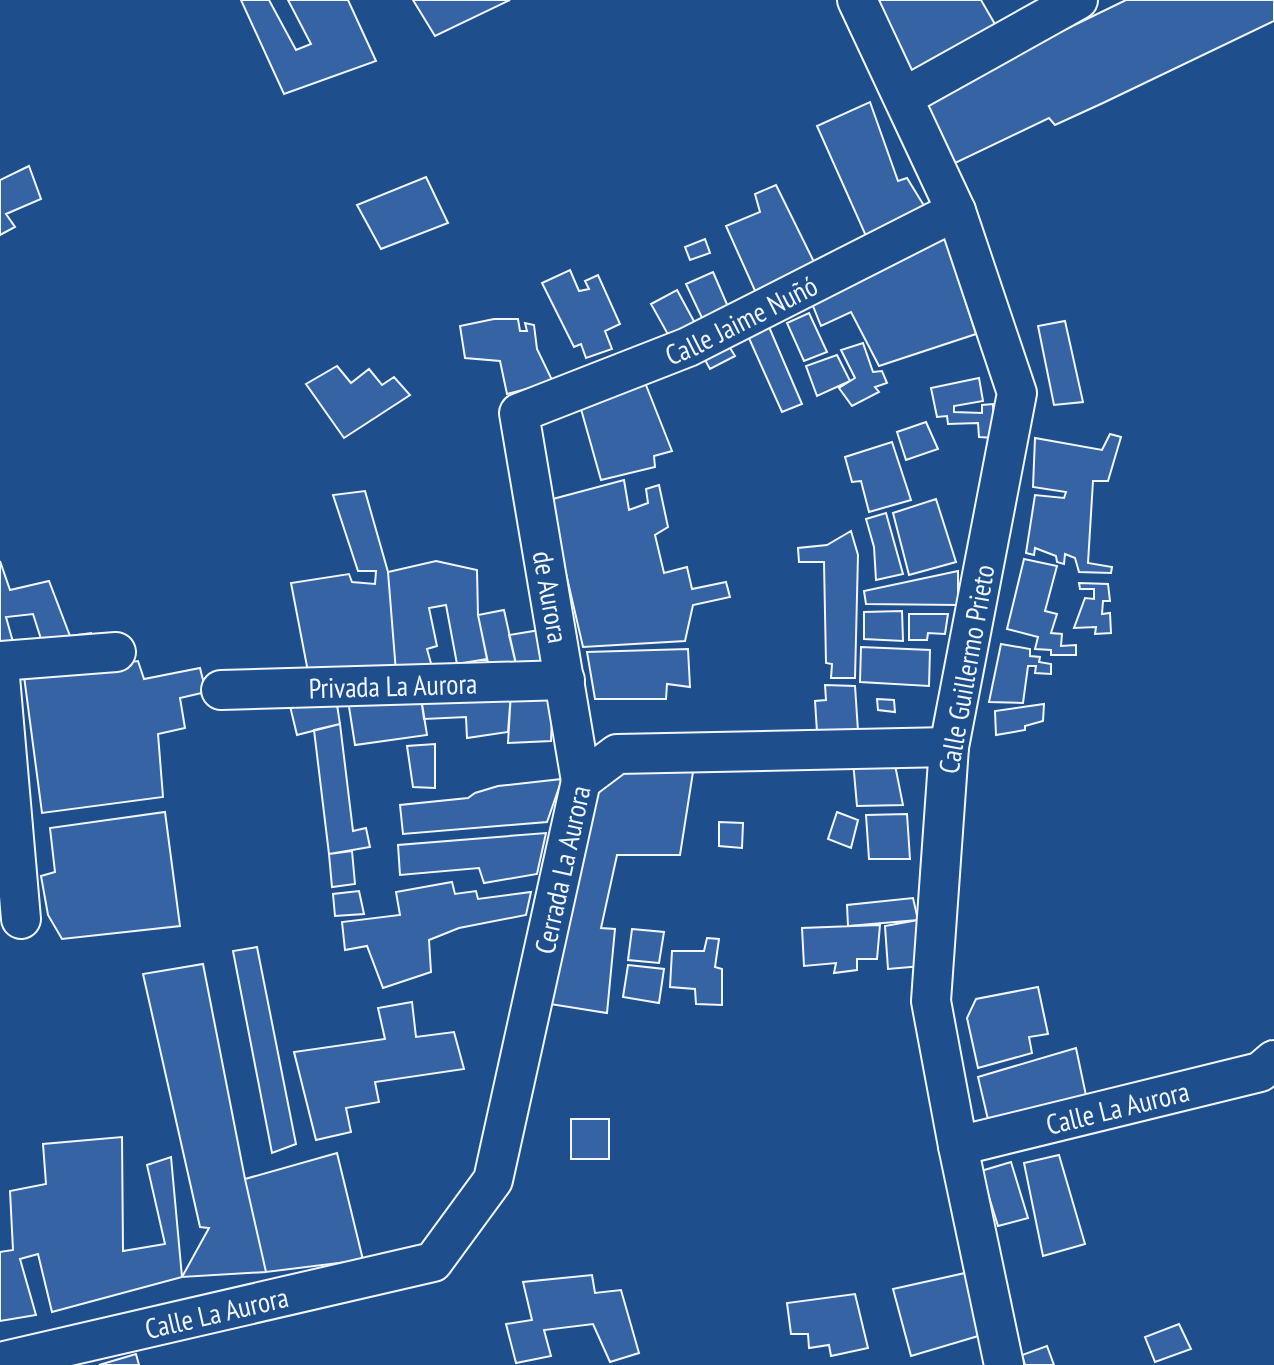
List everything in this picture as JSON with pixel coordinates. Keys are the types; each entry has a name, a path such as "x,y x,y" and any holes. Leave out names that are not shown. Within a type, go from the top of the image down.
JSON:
{"street":[{"name":"Calle Guillermo Prieto","path":"857,0 956,211 1017,393 949,747 931,1001 1004,1365"},
{"path":"904,97 1078,0"},
{"name":"Calle Jaime Nuñó","path":"519,413 688,347 956,211"},
{"name":"de Aurora","path":"519,413 581,781"},
{"path":"0,661 116,652"},
{"path":"0,677 21,919"},
{"name":"Privada La Aurora","path":"221,690 565,680"},
{"name":"Cerrada La Aurora","path":"433,1262 493,1180 581,781 617,754 949,747"},
{"name":"Calle La Aurora","path":"958,1146 1260,1072 1274,1060"},
{"name":"Calle La Aurora","path":"0,1362 433,1262"}],"building":[{"path":"241,0 269,0 296,50 311,44 288,0 348,0 376,61 284,94"},
{"path":"413,0 510,0 435,36"},
{"path":"868,0 981,0 996,26 915,75"},
{"path":"1126,0 1274,0 1274,21 1055,125 1049,118 951,165 918,101"},
{"path":"870,102 898,181 907,178 931,217 870,245 817,126"},
{"path":"29,166 41,199 6,214 15,227 0,235 0,180"},
{"path":"426,177 448,223 381,249 357,205"},
{"path":"776,185 816,266 756,293 726,226 760,212 755,194"},
{"path":"944,235 976,334 879,366 851,312 821,326 809,296"},
{"path":"705,239 710,253 690,260 685,247"},
{"path":"570,270 579,291 589,289 585,281 598,275 620,324 605,331 612,349 586,358 581,344 574,347 542,283"},
{"path":"713,272 729,309 703,320 686,284"},
{"path":"677,290 696,325 670,338 651,304"},
{"path":"809,313 827,352 804,361 787,323"},
{"path":"494,319 518,319 520,331 527,331 525,323 534,325 537,349 553,382 507,394 500,361 465,358 460,326"},
{"path":"1065,321 1083,402 1054,405 1038,326"},
{"path":"769,327 802,404 782,412 748,336"},
{"path":"724,338 735,356 710,369 700,351"},
{"path":"863,343 873,372 882,371 887,383 875,387 879,392 852,406 839,388 855,378 841,350"},
{"path":"837,355 850,381 817,396 806,366"},
{"path":"337,366 351,383 369,369 382,385 394,377 410,395 344,438 306,384"},
{"path":"979,378 983,401 954,406 954,412 982,413 982,405 993,404 994,438 979,437 978,423 948,424 947,416 937,417 931,388"},
{"path":"644,380 672,451 654,456 655,467 601,480 579,402"},
{"path":"926,422 938,449 906,460 897,432"},
{"path":"1110,434 1121,437 1108,481 1093,481 1088,563 1112,567 1111,573 1079,572 1075,558 1065,554 1064,564 1057,562 1056,556 1035,548 1034,555 1026,553 1035,495 1064,498 1066,492 1033,487 1035,438 1102,450"},
{"path":"892,442 911,500 869,512 861,481 852,482 845,457"},
{"path":"624,480 629,510 648,503 646,489 659,485 668,527 655,535 664,573 687,567 692,589 726,582 730,597 693,605 685,641 583,647 549,500"},
{"path":"365,491 388,572 396,672 309,677 291,583 349,574 352,582 375,584 376,571 358,571 333,495"},
{"path":"936,499 956,562 909,575 893,513"},
{"path":"886,513 903,574 876,580 874,547 866,519"},
{"path":"851,531 858,555 855,678 831,678 832,664 826,663 824,562 799,562 798,548 827,545"},
{"path":"1024,559 1057,566 1045,611 1057,614 1051,633 1062,634 1061,646 1076,645 1076,655 1051,655 1051,650 1035,649 1038,637 1007,629"},
{"path":"0,561 10,590 49,581 70,636 91,633 95,649 26,641 41,639 33,614 6,617 13,642 0,645"},
{"path":"436,561 477,570 478,615 487,659 457,664 446,605 429,608 437,646 427,649 432,667 396,672 388,572"},
{"path":"958,571 958,605 866,604 864,591"},
{"path":"1079,583 1108,584 1110,601 1103,601 1102,614 1110,613 1111,633 1095,634 1096,627 1074,628 1085,598 1094,599 1094,589 1080,589"},
{"path":"504,610 518,673 491,677 478,615"},
{"path":"902,611 903,641 864,639 864,612"},
{"path":"909,614 948,614 945,634 928,633 927,640 909,640"},
{"path":"540,630 546,670 518,673 509,635"},
{"path":"1001,644 1030,649 1030,656 1040,657 1039,662 1051,664 1051,674 1035,673 1036,666 1028,666 1023,703 989,702"},
{"path":"861,647 930,650 929,686 860,682"},
{"path":"688,649 690,687 667,684 666,699 595,699 587,652"},
{"path":"138,661 144,679 200,668 206,692 180,698 185,728 158,734 163,797 42,813 24,676"},
{"path":"825,685 855,686 858,731 817,732 815,701 826,700"},
{"path":"420,691 427,735 355,745 347,694"},
{"path":"420,691 511,692 508,732 467,738 466,717 424,719"},
{"path":"553,691 551,741 508,743 511,692"},
{"path":"336,698 340,724 297,735 290,706"},
{"path":"877,699 894,700 895,712 878,710"},
{"path":"1044,704 1043,721 1025,726 1025,730 996,735 995,711"},
{"path":"340,724 353,831 366,828 370,847 329,854 314,730"},
{"path":"435,744 435,788 413,787 407,746"},
{"path":"894,760 903,805 857,806 853,761"},
{"path":"655,768 693,772 680,855 617,855 601,928 615,929 607,1013 550,1004 593,798 600,786 624,773"},
{"path":"562,779 547,822 403,834 400,805 468,798 498,786"},
{"path":"165,812 180,926 62,939 48,915 41,876 55,872 50,828"},
{"path":"837,812 858,820 851,848 828,839"},
{"path":"907,814 910,859 869,859 866,815"},
{"path":"719,822 743,823 742,848 719,846"},
{"path":"546,833 537,874 484,883 479,868 400,875 398,845"},
{"path":"352,851 355,884 332,887 329,854"},
{"path":"452,882 455,894 476,891 478,899 531,892 526,915 459,928 429,940 431,972 383,988 367,946 345,950 342,922 400,915 396,892"},
{"path":"359,891 364,914 335,916 333,894"},
{"path":"913,898 918,920 848,926 847,905"},
{"path":"918,920 922,966 888,969 885,926"},
{"path":"880,925 877,959 857,959 857,970 834,973 836,963 804,966 802,928"},
{"path":"632,929 664,932 659,963 628,960"},
{"path":"707,938 719,939 715,967 722,969 722,1005 696,1004 695,989 670,987 672,951 704,951"},
{"path":"257,947 296,1144 272,1153 233,951"},
{"path":"203,964 266,1272 182,1277 209,1228 200,1227 143,974"},
{"path":"628,965 664,969 659,1003 623,997"},
{"path":"1038,987 1048,1034 1029,1037 1032,1053 978,1068 967,1018 976,999"},
{"path":"412,1002 416,1037 454,1032 464,1069 375,1082 379,1102 346,1108 351,1132 316,1140 294,1052 385,1039 378,1008"},
{"path":"1076,1048 1088,1105 990,1128 978,1077"},
{"path":"571,1119 609,1119 609,1159 571,1159"},
{"path":"122,1137 123,1251 165,1244 147,1165 171,1157 182,1277 52,1312 38,1254 20,1259 36,1315 0,1321 0,1252 13,1250 10,1191 46,1184 43,1144"},
{"path":"337,1153 363,1260 266,1272 245,1179"},
{"path":"1059,1155 1085,1244 1043,1256 1024,1163"},
{"path":"1011,1162 1028,1218 998,1226 981,1171"},
{"path":"965,1273 985,1334 911,1356 893,1289"},
{"path":"592,1275 595,1293 621,1290 639,1353 610,1362 593,1324 544,1330 551,1356 516,1363 506,1324 532,1320 523,1282"},
{"path":"855,1294 868,1348 831,1356 829,1345 809,1348 808,1334 791,1334 787,1303"},
{"path":"1179,1324 1191,1349 1155,1362 1145,1337"},
{"path":"1047,1346 1054,1365 1025,1365 1022,1355"},
{"path":"136,1354 139,1365 99,1365"}]}
